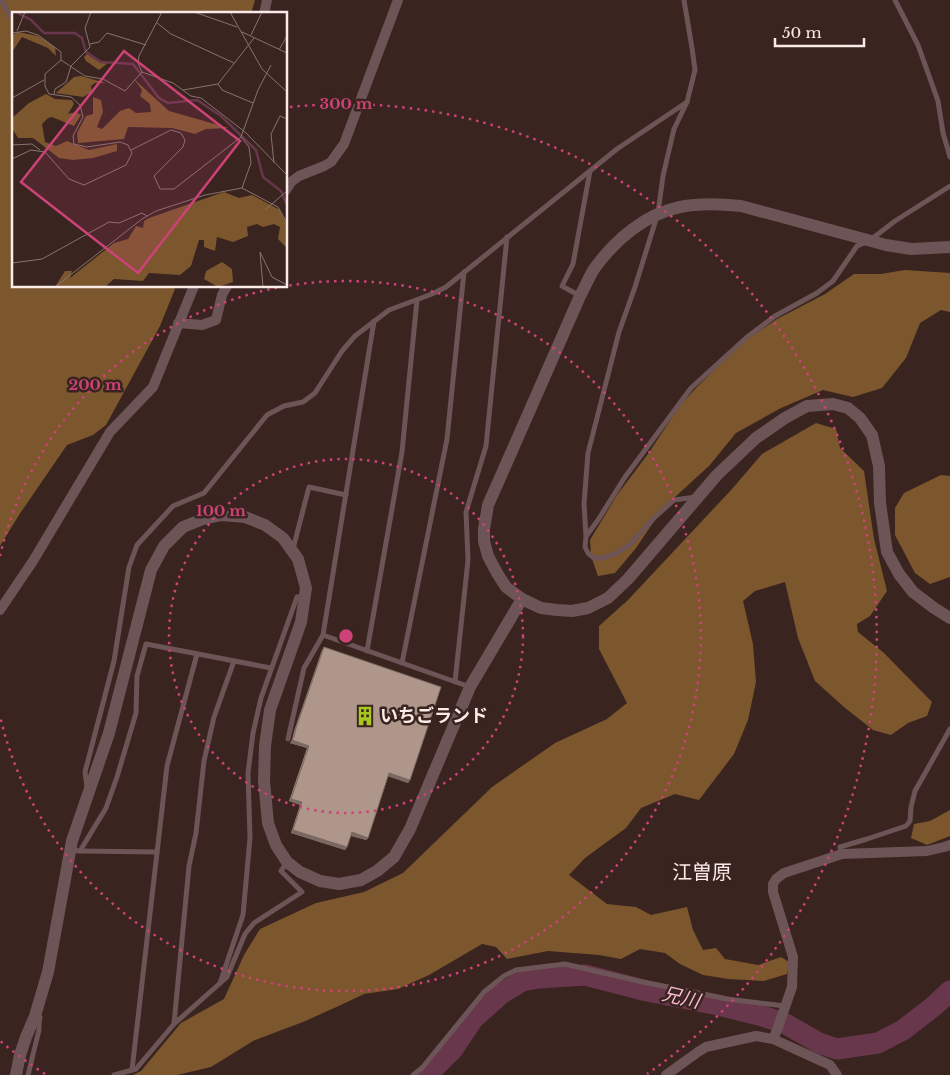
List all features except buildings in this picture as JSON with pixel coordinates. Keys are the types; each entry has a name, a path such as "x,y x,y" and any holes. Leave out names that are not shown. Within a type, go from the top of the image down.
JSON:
{"street":[{"path":"288,187 299,176 331,162 344,144 398,0"},
{"path":"950,247 911,249 886,245 741,206 700,204 658,213 624,235 593,270 488,505 484,529 484,540 488,556 496,573 506,587 522,599 542,608 572,611 588,608 608,598 628,579 717,475 756,438 785,418 807,406 833,404 848,408 860,418 872,435 879,466 880,503 887,552 899,574 913,592 950,618"},
{"path":"0,610 33,561 110,432 153,387 193,288"},
{"path":"178,323 202,325 216,320 222,295 226,288"},
{"path":"16,1075 20,1055 35,1016 48,972 88,794 133,667 150,570 164,546 183,527 203,518 222,514 245,518 265,525 283,538 298,559 306,588 305,596 301,622 270,710 265,746 264,781 268,823 276,845 287,862 300,872 320,881 339,884 360,880 377,871 394,857 410,829 470,687 522,599"},
{"path":"775,1034 792,987 793,957 773,892 773,884 776,879 784,873 842,854 927,851 950,845"},
{"path":"666,1075 706,1047 756,1036 775,1034 830,1065 837,1075"}],"lane":[{"path":"1,0 12,19"},
{"path":"684,0 695,70 687,102 674,129 662,176 658,213 619,332 588,453 584,504 585,547 594,558 603,558 617,553 629,545 674,500 699,496"},
{"path":"895,0 918,45 938,101 943,133 950,157"},
{"path":"88,794 85,772 114,661 129,567 137,545 173,506 204,493 266,415 284,406 303,402 315,393 342,351 355,336 389,310 446,287 617,149 687,102"},
{"path":"580,296 562,286 573,264 590,171"},
{"path":"586,536 624,477 691,388 747,337 775,316 816,293 833,280 857,246 869,241 895,221 950,186"},
{"path":"455,682 468,560 466,512 486,446 507,237"},
{"path":"402,663 447,439 464,272"},
{"path":"367,651 402,452 417,300"},
{"path":"288,739 304,668 323,635 374,321"},
{"path":"292,551 309,487 346,495"},
{"path":"220,983 243,916 250,838 248,773 253,733 261,698 297,597 305,596"},
{"path":"323,635 470,687"},
{"path":"75,851 106,808 117,777 136,713 137,676 133,667 146,644 271,668"},
{"path":"132,1070 166,766 197,654"},
{"path":"174,1024 188,866 196,833 204,761 214,717 234,661"},
{"path":"842,854 840,847 906,826 910,820 915,791 950,729"},
{"path":"75,851 157,852"},
{"path":"114,1075 136,1069 174,1024 227,977 246,934 254,923 302,892 281,871 287,862"},
{"path":"414,1075 422,1068 484,992 504,976 516,970 565,964 727,999 786,1006"},
{"path":"28,1075 40,1030 39,1023 51,973 48,972"}],"shaded area":[{"path":"0,0 255,0 252,12 12,12 12,288 175,289 160,326 106,425 93,435 67,445 0,546"},
{"path":"905,270 950,273 950,312 941,310 920,323 906,358 882,388 853,397 823,390 781,408 736,433 709,466 663,508 636,548 615,573 598,576 591,556 590,540 617,495 648,454 679,407 740,344 777,319 825,294 854,274 881,274"},
{"path":"816,423 836,429 840,448 864,471 874,539 887,591 870,616 857,624 858,632 884,653 932,702 927,716 908,723 891,735 873,730 815,681 798,638 785,582 755,591 743,601 753,644 756,682 748,720 734,754 699,800 675,794 641,808 626,828 585,858 569,875 607,904 636,907 651,915 687,907 693,930 703,950 716,948 725,959 758,965 781,957 789,962 787,974 764,981 728,979 703,975 680,964 665,953 640,949 621,959 599,955 548,951 507,959 496,947 482,944 429,975 398,989 364,994 303,1022 253,1041 211,1067 177,1075 133,1075 141,1071 181,1023 224,999 244,955 260,929 316,903 364,892 403,873 492,787 555,743 607,719 627,703 599,649 599,626 628,600 732,489 762,454"},
{"path":"941,475 950,476 950,577 930,584 915,573 895,535 895,508 904,493"},
{"path":"950,810 950,836 927,845 911,838 914,824 930,821"}],"waterway":[{"name":"兄川","path":"427,1075 453,1049 473,1019 501,994 522,981 539,978 585,975 647,991 718,1005 784,1023 819,1043 837,1049 878,1043 903,1030 950,991"}],"place":[{"name":"いちごランド","path":"365,716"}],"district":[{"name":"江曽原","path":"702,872"}]}
